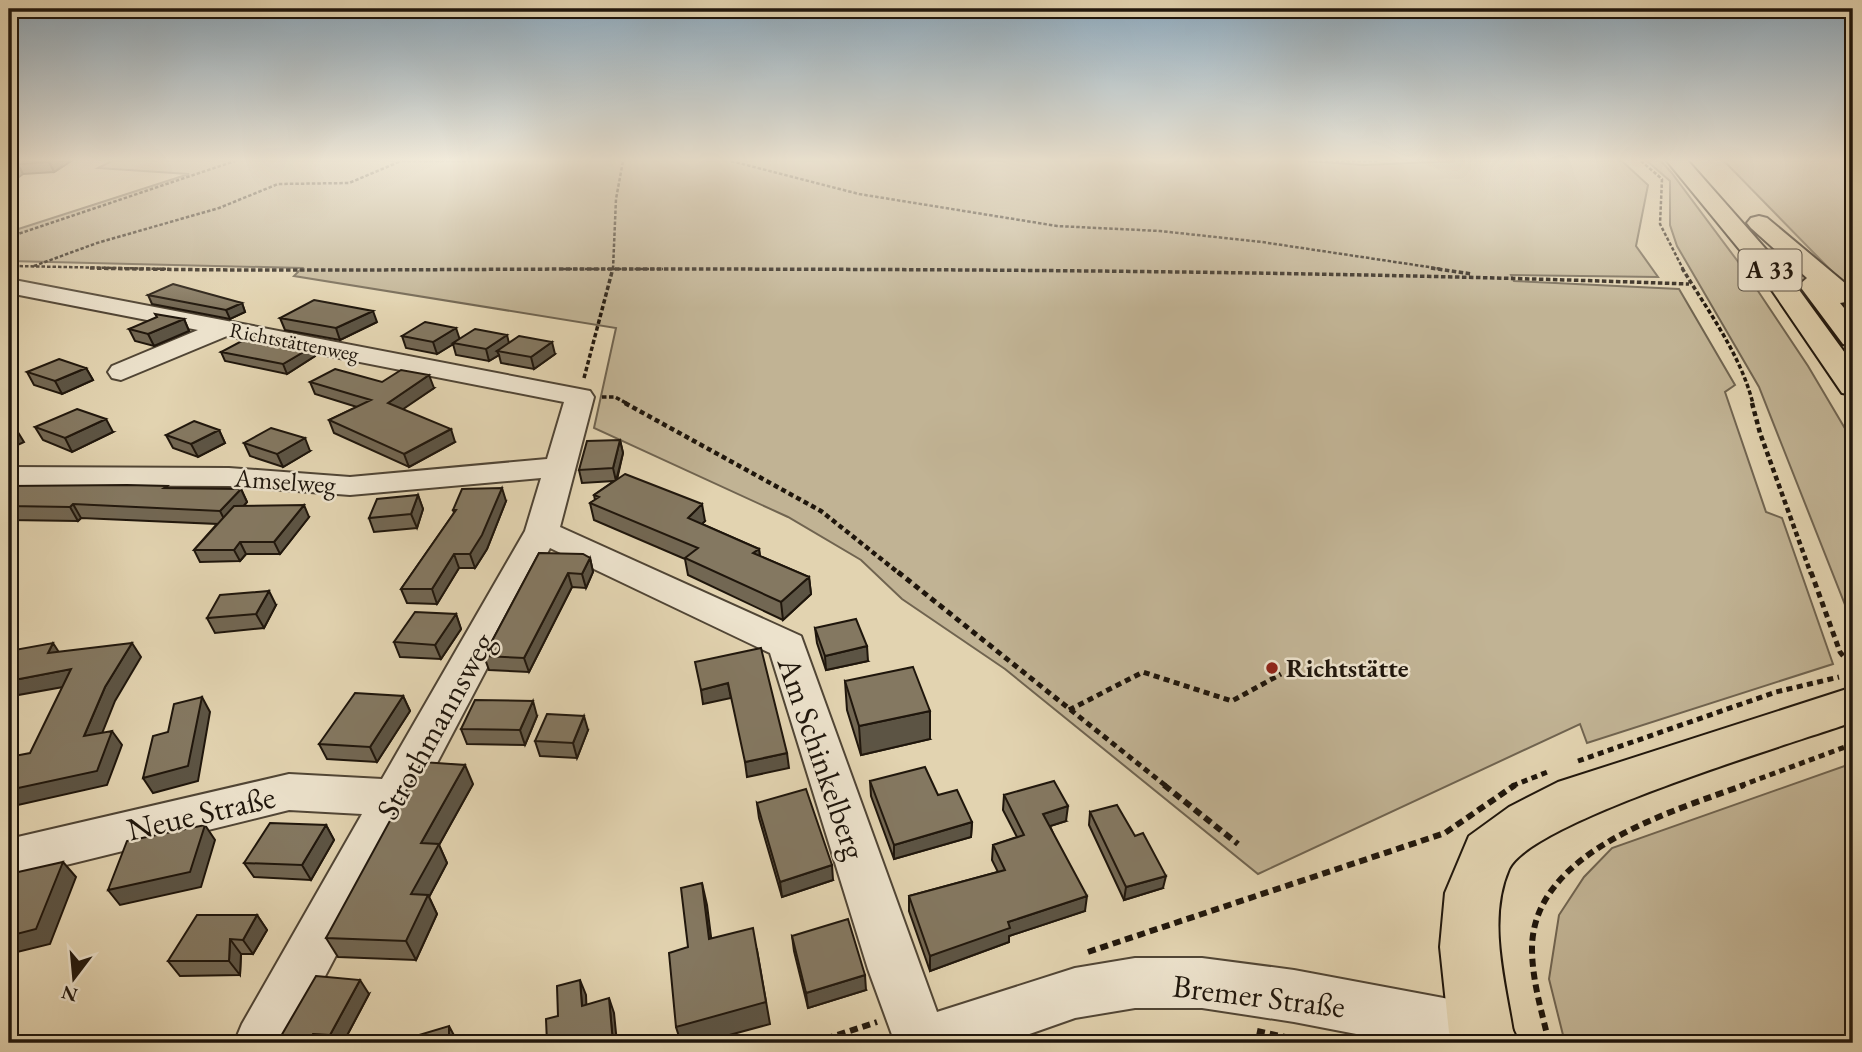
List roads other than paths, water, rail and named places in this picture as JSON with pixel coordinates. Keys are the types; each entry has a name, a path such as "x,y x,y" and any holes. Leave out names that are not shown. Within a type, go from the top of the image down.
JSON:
{"main road":[{"name":"A 33","path":"1719,210 1777,278 1853,386"},
{"name":"A 33","path":"1747,210 1853,338"},
{"path":"1759,223 1853,305"},
{"name":"Bremer Straße","path":"1484,1037 1470,947 1473,893 1488,852 1528,823 1576,797 1853,704"}],"street":[{"name":"Richtstättenweg","path":"9,286 580,397"},
{"path":"121,372 222,329"},
{"name":"Strothmannsweg","path":"261,1043 542,531 580,397"},
{"name":"Amselweg","path":"9,476 229,477 294,484 350,486 559,467"},
{"name":"Am Schinkelberg","path":"542,531 787,645 913,1017"},
{"name":"Neue Straße","path":"9,859 289,792 395,798"},
{"name":"Bremer Straße","path":"913,1017 1135,983 1202,983 1294,996 1484,1037"}],"place":[{"name":"Richtstätte","path":"1272,668"}]}
